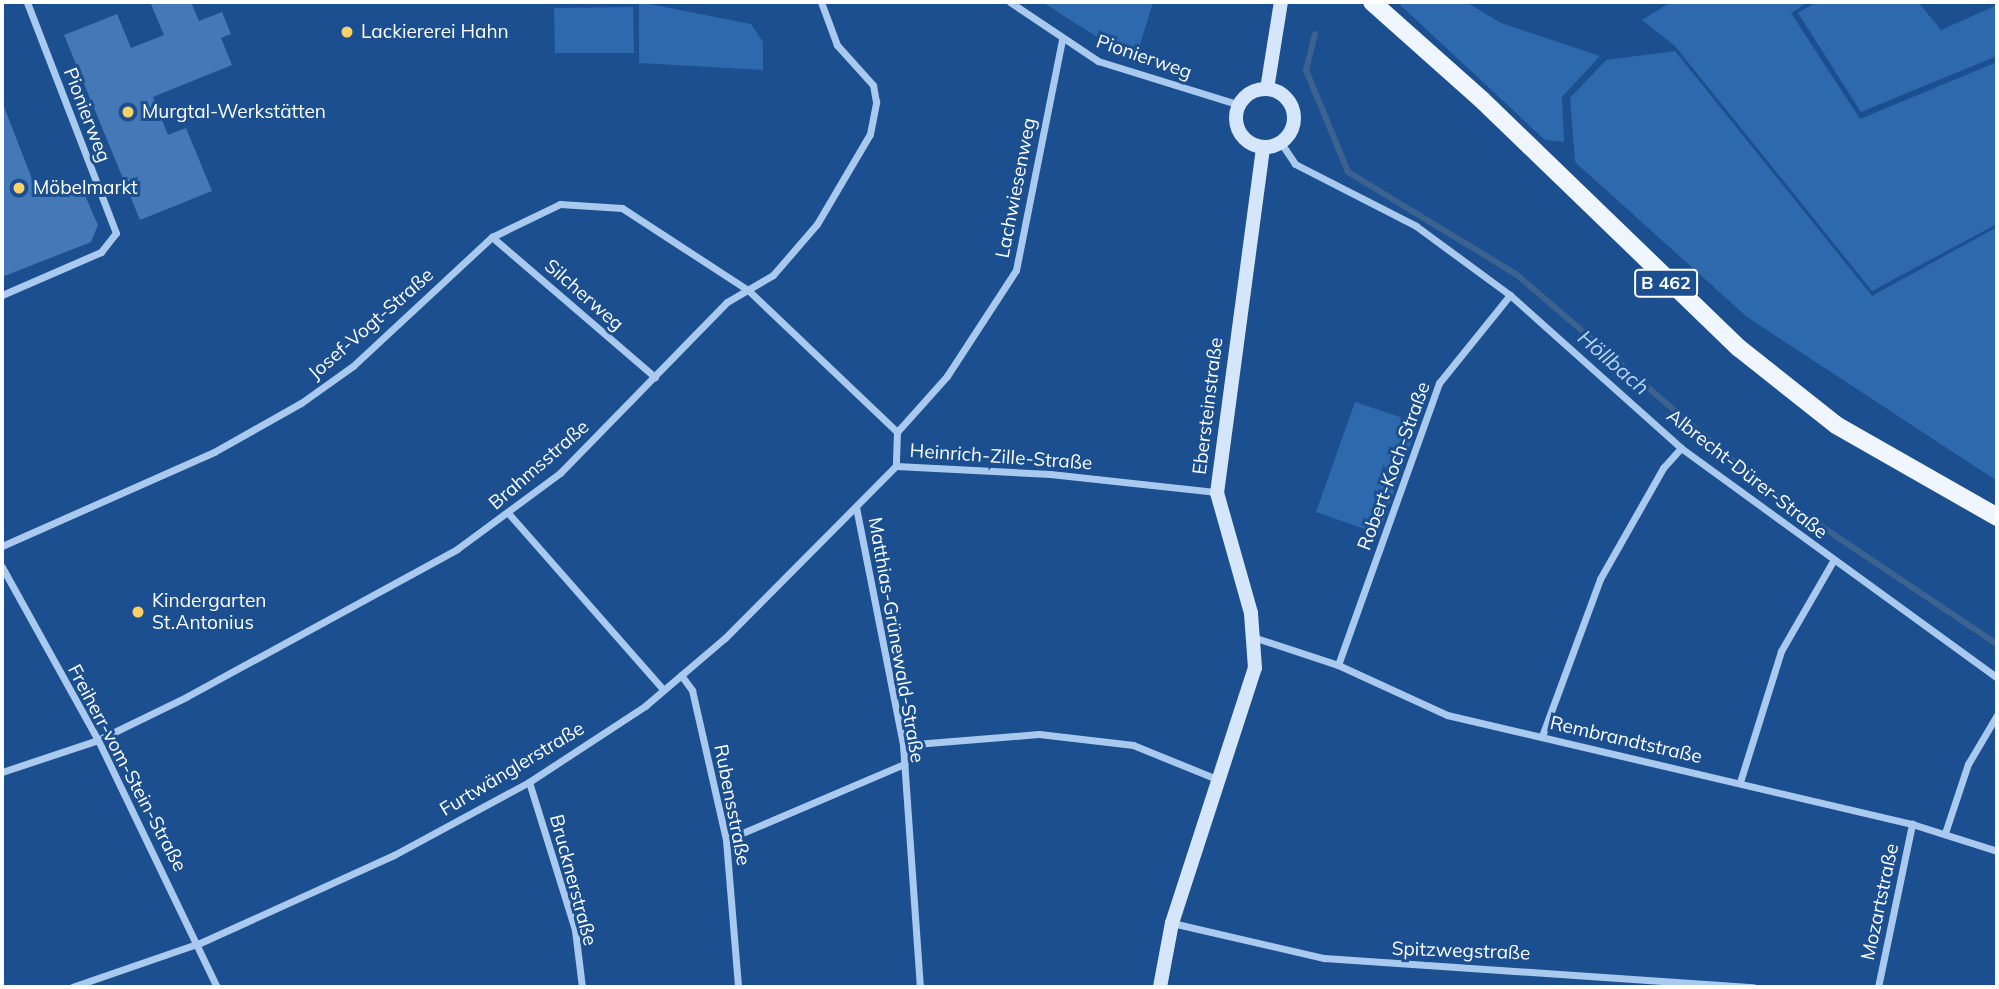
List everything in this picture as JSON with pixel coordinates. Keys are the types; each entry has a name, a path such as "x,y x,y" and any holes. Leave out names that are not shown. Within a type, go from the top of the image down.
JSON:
{"main road":[{"name":"B 462","path":"1372,2 1482,100 1739,348 1836,425 1997,517"}],"street":[{"name":"Pionierweg","path":"2,295 101,252 116,233 27,2"},
{"name":"Brahmsstraße","path":"2,772 98,740 319,629 509,514 560,473 727,302 773,275 797,249 870,134 876,102 873,85 838,46 821,2"},
{"name":"Pionierweg","path":"1010,2 1098,61 1240,104"},
{"path":"1267,89 1281,2"},
{"name":"Lachwiesenweg","path":"897,432 947,376 1016,270 1062,39"},
{"path":"1267,89 1284,96 1294,111 1292,129 1281,143 1263,147 1240,132 1240,104 1251,93 1267,89"},
{"name":"Albrecht-Dürer-Straße","path":"1281,143 1295,164 1416,226 1510,295 1681,448 1997,678"},
{"name":"Ebersteinstraße","path":"1160,987 1172,923 1219,780 1242,720 1256,638 1217,492 1263,147"},
{"name":"Josef-Vogt-Straße","path":"2,546 214,452 311,397 353,366 492,237 560,204 622,208 748,290"},
{"name":"Silcherweg","path":"492,237 655,377"},
{"name":"Heinrich-Zille-Straße","path":"748,290 897,432 896,466 1050,474 1217,492"},
{"name":"Robert-Koch-Straße","path":"1338,665 1439,383 1510,295"},
{"path":"1542,736 1601,579 1663,468 1681,448"},
{"name":"Furtwänglerstraße","path":"72,987 200,943 394,855 529,782 681,675 896,466"},
{"name":"Matthias-Grünewald-Straße","path":"856,507 903,745 920,987"},
{"path":"509,514 663,689"},
{"path":"1740,782 1780,651 1833,561"},
{"name":"Freiherr-vom-Stein-Straße","path":"2,567 98,740 200,943 217,987"},
{"name":"Rembrandtstraße","path":"1256,638 1338,665 1447,715 1912,824 1997,850"},
{"name":"Rubensstraße","path":"681,675 692,690 726,840 738,987"},
{"path":"1945,833 1968,764 1997,715"},
{"path":"903,745 1066,737 1133,745 1219,780"},
{"path":"726,840 904,764"},
{"name":"Brucknerstraße","path":"529,782 575,930 582,987"},
{"name":"Mozartstraße","path":"1878,987 1912,824"},
{"name":"Spitzwegstraße","path":"1172,923 1324,958 1753,987"}],"shaded area":[{"path":"639,2 751,24 763,42 763,70 639,63"},
{"path":"1042,2 1153,2 1135,61"},
{"path":"1397,2 1466,2 1501,23 1600,56 1562,97 1564,142 1545,140"},
{"path":"1671,2 1808,2 1791,13 1860,119 1997,62 1997,224 1872,291 1675,46 1642,20"},
{"path":"1816,2 1918,2 1941,30 1997,5 1997,56 1861,112 1798,13"},
{"path":"633,7 634,53 555,53 554,8"},
{"path":"1675,51 1872,296 1997,227 1997,481 1747,317 1575,162 1570,98 1606,60"},
{"path":"1355,402 1418,423 1379,534 1316,512"}],"building":[{"name":"Murgtal-Werkstätten","path":"150,2 191,2 199,21 222,12 231,34 221,38 232,65 153,97 168,135 186,128 212,191 140,220 64,35 117,14 131,48 164,35"},
{"name":"Möbelmarkt","path":"3,104 37,192 66,180 73,195 83,191 98,225 91,242 2,277"}],"waterway":[{"name":"Höllbach","path":"1315,34 1306,70 1348,172 1516,274 1766,489 1997,644"}],"place":[{"name":"Lackiererei Hahn","path":"347,32"},
{"name":"Murgtal-Werkstätten","path":"128,112"},
{"name":"Möbelmarkt","path":"19,188"},
{"name":"Kindergarten St.Antonius","path":"138,612"}]}
